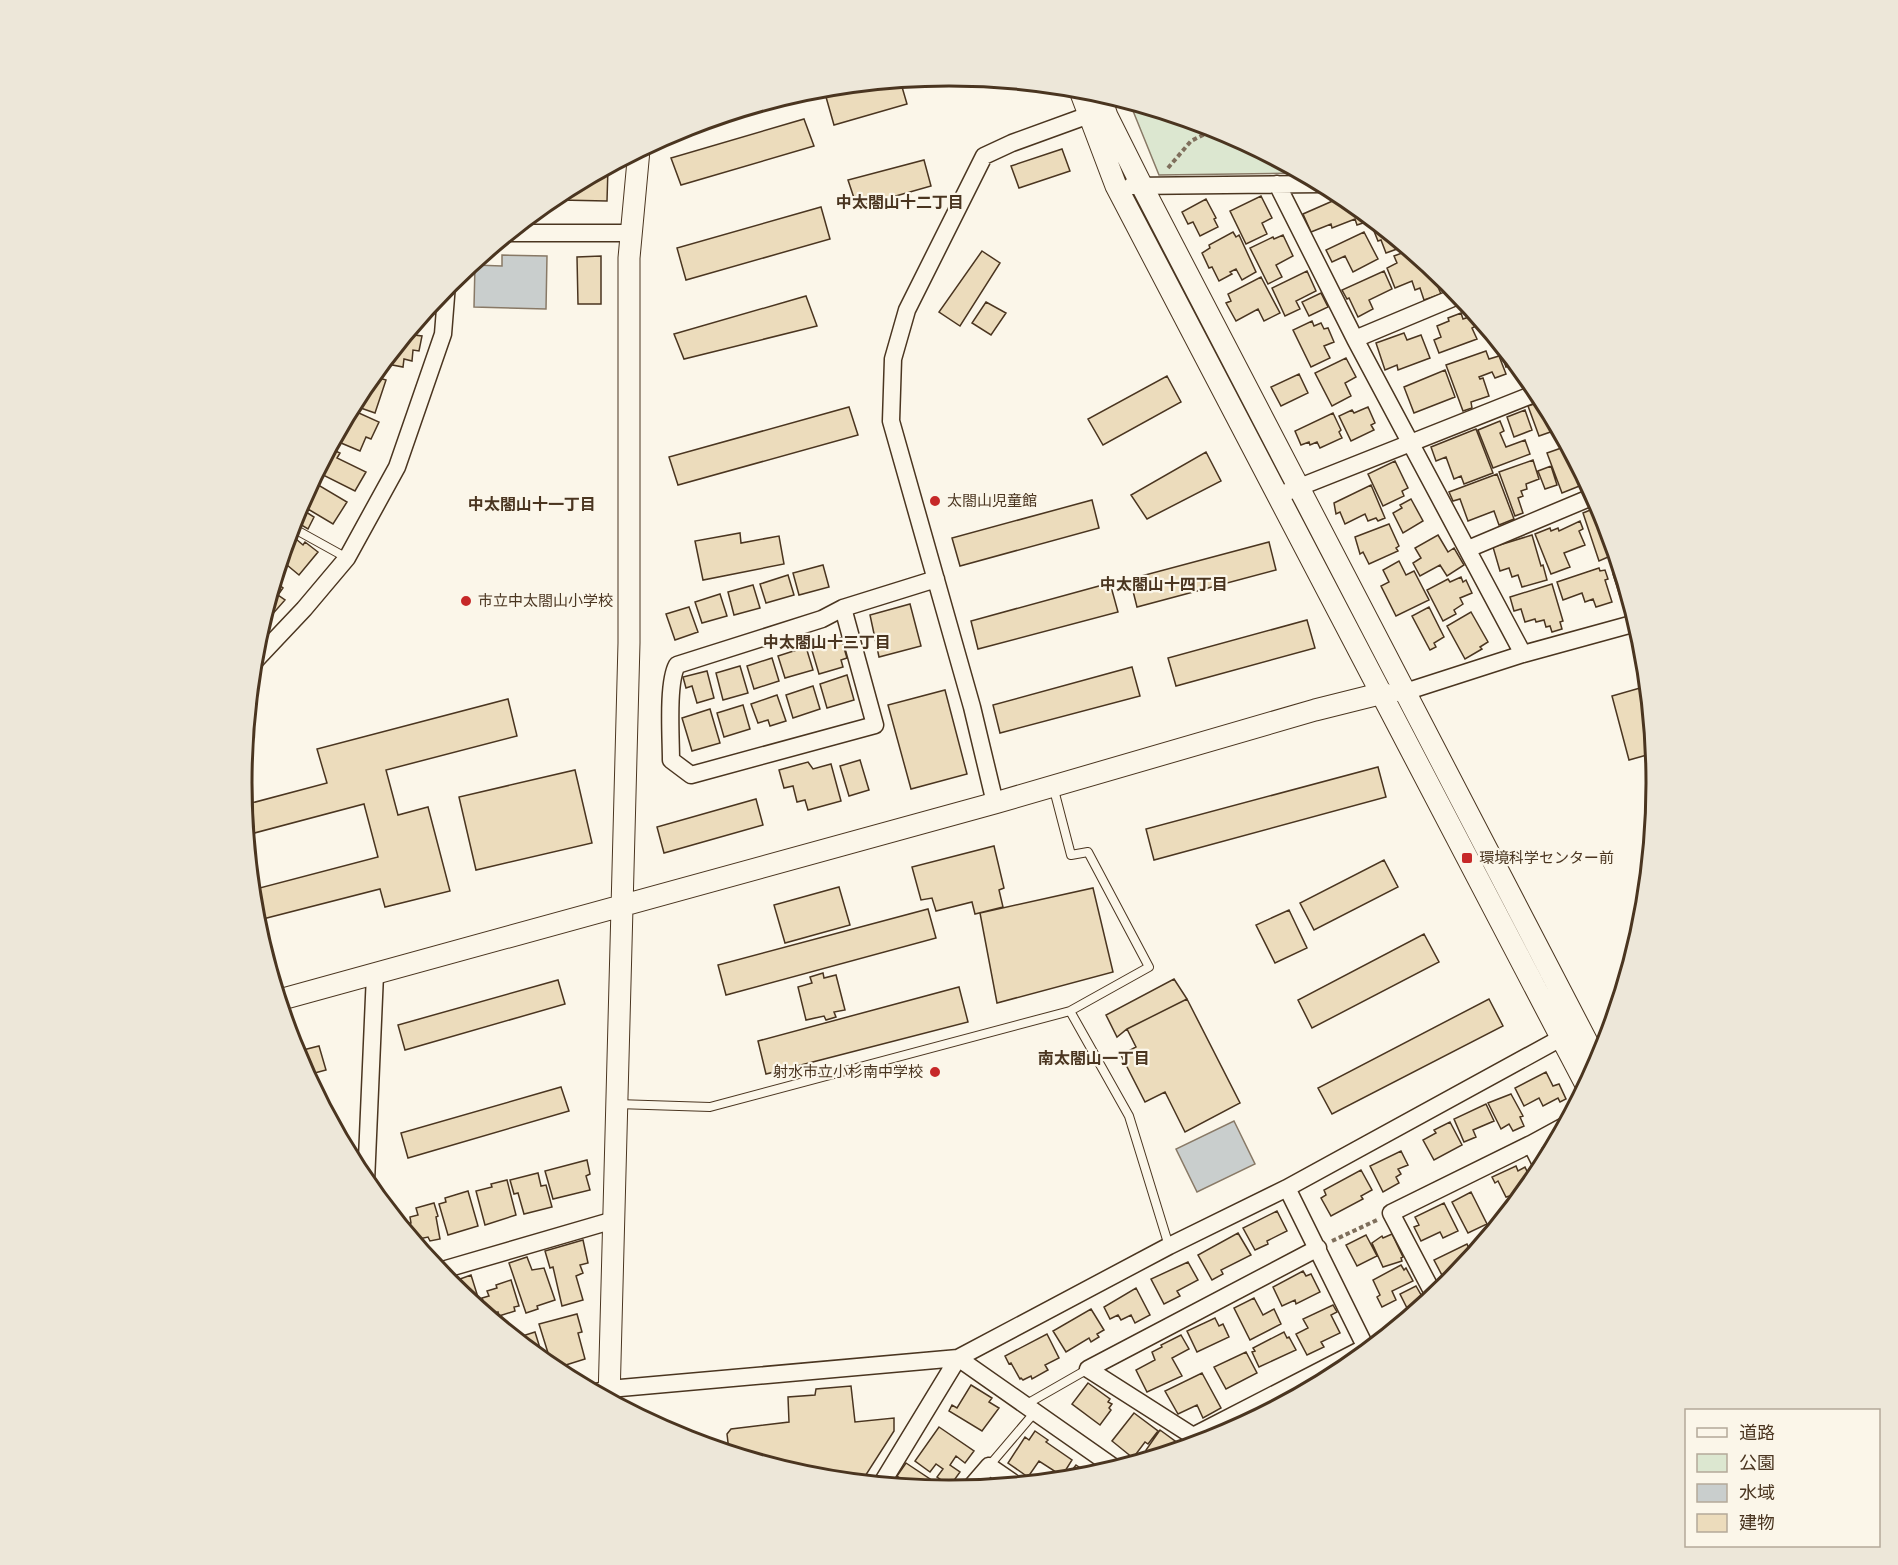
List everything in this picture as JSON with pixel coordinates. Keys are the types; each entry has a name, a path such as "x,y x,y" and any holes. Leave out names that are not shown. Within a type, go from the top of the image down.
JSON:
{"street":[{"path":"1083,99 1116,186 1581,1076"},
{"path":"1103,103 1107,116 1150,186 1299,488 1592,1051"},
{"path":"995,802 972,707 891,421 893,359 907,310 984,156 1012,143 1089,115"},
{"path":"605,1389 614,1220 629,643 629,258 638,159"},
{"path":"1277,184 1355,339 1523,654"},
{"path":"1116,186 1306,184"},
{"path":"521,233 631,233"},
{"path":"1355,339 1451,300"},
{"path":"264,651 304,609 346,558 397,467 443,334 446,301"},
{"path":"1278,496 1529,396"},
{"path":"1468,549 1586,500"},
{"path":"843,608 875,725 691,775 671,760 672,690 677,665 822,619 843,608 936,579"},
{"path":"286,998 995,802 1315,710 1383,693 1405,692 1523,654 1628,625"},
{"path":"367,1166 375,974"},
{"path":"613,1393 958,1358 1168,1246 1287,1188 1561,1038"},
{"path":"1430,1287 1391,1213 1552,1133"},
{"path":"1531,1144 1537,1157"},
{"path":"1287,1188 1363,1342"},
{"path":"449,1268 614,1220"},
{"path":"1193,1435 1088,1369 1318,1248"},
{"path":"958,1358 1105,1461"},
{"path":"887,1477 958,1358"},
{"path":"1206,1430 1316,1374"},
{"path":"978,1479 989,1466 1005,1477"}],"lane":[{"path":"299,532 346,558"},
{"path":"616,1104 710,1107 1070,1011 1149,968 1088,852 1071,855 1052,786"},
{"path":"1070,1011 1129,1116 1168,1246"},
{"path":"989,1466 1030,1409 1088,1369"}],"path":[{"path":"1150,186 1191,141 1204,134"},
{"path":"1318,1248 1391,1213"}],"green space":[{"path":"1133,110 1173,122 1216,139 1287,173 1159,175"}],"water":[{"path":"502,255 547,256 546,309 474,307 475,272 482,265 502,266"},
{"path":"1234,1121 1255,1164 1197,1192 1176,1149"}],"building":[{"path":"902,87 907,104 834,125 826,97 858,91"},
{"path":"804,119 814,146 681,185 671,158"},
{"path":"1062,149 1070,171 1019,188 1011,166"},
{"path":"924,160 931,186 857,207 848,180"},
{"path":"608,175 607,201 567,200"},
{"path":"1261,196 1272,218 1262,223 1267,234 1246,244 1230,211"},
{"path":"1206,199 1218,227 1200,236 1193,222 1188,224 1182,212"},
{"path":"1333,201 1363,223 1357,225 1355,219 1332,228 1331,224 1311,232 1303,214"},
{"path":"821,207 830,239 686,280 677,248"},
{"path":"1374,231 1397,249 1386,253 1381,240 1378,241"},
{"path":"1233,232 1236,237 1239,235 1256,272 1242,280 1236,269 1219,281 1212,267 1209,268 1202,253 1210,248 1209,245"},
{"path":"1364,232 1378,259 1353,272 1345,256 1332,262 1326,250"},
{"path":"1283,235 1293,256 1276,265 1282,277 1268,284 1250,248 1273,237 1274,239"},
{"path":"982,251 1000,263 960,326 939,312"},
{"path":"1402,253 1409,258 1437,285 1441,294 1424,300 1420,288 1415,290 1412,281 1395,288 1387,268 1397,263 1394,256"},
{"path":"601,256 601,304 578,304 577,257"},
{"path":"1307,271 1316,291 1296,301 1300,309 1285,316 1272,288"},
{"path":"1384,271 1392,289 1369,300 1373,309 1358,317 1349,298 1347,299 1342,290"},
{"path":"1261,277 1280,313 1264,321 1258,309 1236,321 1226,303 1231,301 1228,294"},
{"path":"1321,293 1328,307 1309,316 1302,302"},
{"path":"806,296 817,326 684,359 674,334"},
{"path":"986,302 1006,313 991,335 972,323"},
{"path":"1461,313 1463,319 1468,317 1476,326 1472,328 1477,339 1439,353 1434,340 1441,337 1437,326 1449,321 1448,318"},
{"path":"1312,321 1314,326 1321,323 1324,329 1328,328 1334,342 1324,346 1330,358 1311,367 1293,330"},
{"path":"1404,333 1407,340 1421,335 1430,358 1398,370 1397,365 1385,370 1376,343"},
{"path":"415,335 422,336 419,351 413,350 412,361 404,359 403,367 391,365"},
{"path":"1486,351 1489,359 1499,356 1506,374 1495,378 1492,372 1479,377 1483,378 1489,396 1471,402 1472,408 1463,411 1446,365"},
{"path":"1346,358 1356,377 1345,383 1351,396 1332,406 1315,373"},
{"path":"1445,370 1455,397 1414,413 1404,387"},
{"path":"1299,374 1308,393 1281,406 1271,387"},
{"path":"1167,376 1181,402 1103,445 1088,419"},
{"path":"381,379 386,380 375,413 361,408"},
{"path":"1534,404 1552,432 1539,436 1528,406"},
{"path":"849,407 858,435 678,485 669,457"},
{"path":"1368,407 1375,423 1371,425 1374,430 1351,441 1339,416 1352,410 1354,413"},
{"path":"1525,410 1532,430 1514,437 1507,417"},
{"path":"358,413 379,422 371,439 366,437 360,451 340,443"},
{"path":"1333,413 1342,438 1320,448 1317,442 1301,445 1295,431"},
{"path":"1500,421 1504,431 1500,433 1506,447 1525,440 1530,454 1493,468 1478,430"},
{"path":"1476,429 1493,473 1464,484 1461,476 1454,479 1446,457 1436,461 1431,447"},
{"path":"1560,448 1579,486 1562,493 1547,453"},
{"path":"336,451 340,453 337,458 366,472 355,491 323,475"},
{"path":"1206,452 1221,481 1147,519 1131,495"},
{"path":"1533,460 1539,479 1526,484 1527,489 1521,491 1523,496 1518,498 1523,513 1515,516 1499,472"},
{"path":"1395,461 1408,488 1402,491 1404,496 1383,506 1368,474"},
{"path":"1551,466 1557,485 1545,489 1538,471"},
{"path":"1497,474 1514,519 1499,525 1494,511 1468,521 1460,499 1453,501 1449,492"},
{"path":"319,485 347,502 333,524 308,509"},
{"path":"1371,485 1385,518 1368,521 1365,514 1345,524 1340,512 1336,514 1334,503"},
{"path":"1411,499 1423,521 1403,533 1393,513 1402,508 1400,505"},
{"path":"1092,500 1099,528 960,566 952,538"},
{"path":"1590,510 1609,557 1599,561 1583,513"},
{"path":"307,512 314,517 308,529 302,525"},
{"path":"1580,521 1583,529 1579,531 1585,545 1564,553 1570,567 1551,574 1535,534 1550,528 1551,531 1558,528 1559,531"},
{"path":"1389,524 1399,546 1396,548 1398,551 1369,564 1363,552 1360,554 1355,537"},
{"path":"740,533 741,543 779,536 784,564 703,580 695,541"},
{"path":"1438,535 1448,552 1454,548 1464,565 1447,576 1440,565 1420,576 1413,563 1421,558 1415,548"},
{"path":"1532,535 1547,580 1522,587 1518,575 1512,577 1509,568 1500,571 1493,547"},
{"path":"296,539 303,545 305,542 318,552 299,575 287,565"},
{"path":"1269,542 1276,570 1137,607 1130,579"},
{"path":"1399,561 1406,575 1414,571 1429,600 1396,616 1381,586 1389,582 1383,570"},
{"path":"823,565 829,587 799,595 793,573"},
{"path":"1599,568 1600,571 1605,570 1608,579 1605,580 1612,602 1596,607 1593,599 1585,602 1582,593 1563,600 1557,582"},
{"path":"788,575 794,595 766,603 760,584"},
{"path":"1461,577 1463,582 1466,580 1472,593 1460,598 1463,604 1454,610 1456,614 1443,621 1427,590 1448,579 1450,582"},
{"path":"1110,583 1118,612 978,649 971,621"},
{"path":"1552,584 1563,621 1560,622 1562,629 1552,632 1550,626 1546,627 1544,620 1536,622 1535,619 1525,622 1521,609 1514,611 1510,597"},
{"path":"753,585 760,608 734,615 728,592"},
{"path":"720,594 727,616 702,623 695,602"},
{"path":"278,595 285,600 273,613"},
{"path":"910,604 921,646 879,657 870,615"},
{"path":"689,607 698,632 675,640 666,614"},
{"path":"1429,607 1444,637 1434,643 1436,647 1430,650 1412,616"},
{"path":"1471,612 1488,642 1480,647 1482,649 1465,659 1447,626"},
{"path":"1307,620 1315,648 1176,686 1168,658"},
{"path":"841,638 847,658 841,660 843,667 819,674 811,647"},
{"path":"806,647 813,670 785,678 778,656"},
{"path":"772,658 779,681 754,689 747,666"},
{"path":"740,666 748,693 723,700 716,673"},
{"path":"1132,667 1140,696 1000,733 993,705"},
{"path":"707,671 714,698 697,703 692,686 686,688 683,677"},
{"path":"847,675 854,700 827,708 820,684"},
{"path":"813,686 820,709 793,718 786,695"},
{"path":"1639,688 1645,755 1629,760 1612,696"},
{"path":"945,690 967,774 911,789 888,705"},
{"path":"777,695 786,721 770,726 768,720 758,723 751,704"},
{"path":"508,699 517,736 386,770 398,815 428,807 450,891 385,907 380,889 265,918 260,888 378,857 364,804 254,833 252,803 327,783 317,749"},
{"path":"743,705 750,729 724,737 717,713"},
{"path":"710,709 720,743 692,751 682,718"},
{"path":"860,760 869,790 849,796 840,766"},
{"path":"808,762 813,769 831,764 841,801 808,810 805,800 797,802 793,786 784,788 779,770"},
{"path":"1378,767 1386,797 1154,860 1146,829"},
{"path":"575,770 592,843 476,870 459,797"},
{"path":"756,799 763,825 664,853 657,827"},
{"path":"994,846 1004,888 999,890 1003,907 975,914 972,902 936,911 932,898 921,900 912,867"},
{"path":"1384,860 1398,887 1314,930 1300,903"},
{"path":"839,887 850,925 785,943 774,905"},
{"path":"1093,888 1113,972 997,1003 980,913"},
{"path":"928,909 936,938 726,995 718,965"},
{"path":"1289,910 1307,948 1275,963 1256,925"},
{"path":"1424,934 1439,962 1312,1028 1298,1000"},
{"path":"823,973 824,978 836,975 845,1010 834,1012 836,1017 826,1020 824,1016 806,1020 798,987 812,983 810,977"},
{"path":"1174,979 1187,999 1127,1029 1117,1037 1106,1015"},
{"path":"558,980 565,1004 405,1050 398,1025"},
{"path":"959,987 968,1022 766,1074 758,1041"},
{"path":"1187,999 1240,1103 1185,1132 1165,1092 1145,1102 1121,1055 1136,1047 1127,1029"},
{"path":"1489,999 1503,1026 1332,1114 1318,1088"},
{"path":"319,1046 326,1070 316,1073 305,1049"},
{"path":"1546,1072 1553,1086 1559,1084 1566,1099 1560,1102 1558,1098 1543,1106 1539,1098 1524,1106 1515,1088"},
{"path":"561,1087 569,1111 408,1158 401,1133"},
{"path":"1511,1094 1523,1116 1520,1117 1524,1126 1513,1131 1509,1124 1501,1129 1488,1103"},
{"path":"1486,1104 1494,1121 1473,1130 1476,1137 1464,1142 1454,1119"},
{"path":"1450,1122 1462,1145 1434,1160 1423,1140 1436,1133 1434,1130"},
{"path":"1401,1151 1408,1165 1398,1169 1401,1174 1396,1177 1399,1183 1383,1192 1370,1166"},
{"path":"587,1160 590,1174 586,1176 590,1190 553,1199 545,1171"},
{"path":"1516,1166 1518,1171 1525,1167 1527,1172 1510,1196 1506,1197 1498,1181 1495,1183 1492,1177"},
{"path":"1361,1170 1372,1190 1361,1196 1363,1199 1331,1216 1321,1198 1326,1195 1324,1190"},
{"path":"538,1173 541,1186 546,1185 552,1207 524,1214 518,1193 514,1194 510,1180"},
{"path":"507,1180 516,1215 485,1225 476,1191"},
{"path":"468,1191 478,1226 448,1235 439,1204 446,1202 445,1198"},
{"path":"1471,1192 1487,1224 1468,1233 1452,1202"},
{"path":"434,1203 438,1216 436,1217 440,1239 430,1241 428,1237 422,1238 410,1223 410,1217 418,1215 416,1208"},
{"path":"1444,1203 1458,1231 1443,1238 1440,1232 1421,1241 1414,1227 1419,1225 1415,1217"},
{"path":"1277,1211 1287,1231 1255,1250 1243,1228"},
{"path":"1238,1233 1251,1255 1221,1270 1223,1274 1212,1280 1198,1255"},
{"path":"1392,1234 1403,1257 1402,1261 1383,1267 1372,1243 1382,1236 1383,1238"},
{"path":"1366,1235 1377,1256 1357,1266 1346,1245"},
{"path":"583,1240 588,1263 580,1265 583,1273 576,1276 583,1300 562,1306 553,1267 550,1268 545,1251"},
{"path":"1467,1244 1468,1247 1442,1275 1434,1260"},
{"path":"527,1257 532,1270 544,1268 555,1300 537,1306 538,1309 526,1313 509,1263"},
{"path":"1188,1262 1198,1280 1177,1291 1180,1296 1164,1304 1151,1279"},
{"path":"1401,1265 1404,1270 1406,1268 1413,1281 1392,1291 1396,1300 1382,1307 1377,1297 1380,1295 1373,1280"},
{"path":"1303,1271 1306,1276 1311,1274 1320,1292 1296,1304 1295,1300 1282,1306 1273,1287"},
{"path":"471,1275 478,1296 460,1279"},
{"path":"511,1280 519,1306 514,1307 515,1311 500,1316 483,1301 482,1298 489,1296 487,1291 497,1288 496,1285"},
{"path":"1416,1286 1421,1295 1407,1308 1400,1294"},
{"path":"1136,1288 1150,1315 1135,1323 1131,1315 1121,1320 1118,1315 1110,1319 1104,1307"},
{"path":"1254,1298 1263,1315 1274,1309 1281,1324 1250,1340 1234,1308"},
{"path":"1333,1305 1337,1312 1331,1315 1340,1333 1321,1342 1324,1347 1307,1355 1296,1334 1308,1328 1303,1319"},
{"path":"1091,1309 1104,1330 1097,1334 1099,1337 1091,1342 1089,1338 1066,1352 1053,1331"},
{"path":"577,1314 582,1332 578,1333 585,1359 566,1365 548,1351 539,1324"},
{"path":"1215,1318 1219,1326 1223,1324 1229,1337 1197,1352 1187,1331"},
{"path":"535,1332 539,1345 525,1335"},
{"path":"1284,1332 1296,1350 1259,1367 1252,1352 1255,1351 1253,1348"},
{"path":"1047,1334 1059,1358 1045,1365 1048,1370 1032,1379 1031,1376 1020,1379 1005,1356"},
{"path":"1181,1335 1189,1349 1172,1358 1182,1376 1147,1392 1136,1370 1155,1360 1152,1352 1162,1347 1161,1345"},
{"path":"1246,1352 1257,1373 1226,1389 1214,1367"},
{"path":"1202,1373 1221,1408 1203,1418 1197,1405 1178,1414 1165,1391"},
{"path":"1088,1383 1110,1399 1108,1402 1112,1404 1109,1408 1111,1410 1100,1425 1072,1404"},
{"path":"971,1385 992,1398 989,1402 999,1408 982,1431 949,1411 952,1405 957,1408"},
{"path":"851,1386 855,1422 894,1418 894,1431 866,1475 813,1466 728,1444 727,1434 731,1429 789,1422 788,1397 815,1395 816,1389"},
{"path":"1134,1413 1158,1431 1148,1444 1145,1442 1136,1454 1130,1456 1112,1441"},
{"path":"939,1427 974,1451 965,1463 956,1456 950,1465 960,1472 954,1480 941,1480 937,1477 943,1469 936,1464 930,1472 915,1461"},
{"path":"1160,1430 1175,1441 1173,1443 1146,1450"},
{"path":"1035,1431 1048,1440 1046,1442 1072,1460 1066,1469 1055,1471 1039,1461 1029,1475 1026,1475 1008,1463 1025,1437 1029,1440"},
{"path":"906,1463 930,1479 899,1478 897,1476"}],"place":[{"name":"太閤山児童館","path":"935,501"},
{"name":"市立中太閤山小学校","path":"466,601"},
{"name":"環境科学センター前","path":"1467,858"},
{"name":"射水市立小杉南中学校","path":"935,1072"}],"district":[{"name":"中太閤山十二丁目","path":"900,202"},
{"name":"中太閤山十一丁目","path":"532,504"},
{"name":"中太閤山十四丁目","path":"1164,584"},
{"name":"中太閤山十三丁目","path":"827,642"},
{"name":"南太閤山一丁目","path":"1094,1058"}]}
